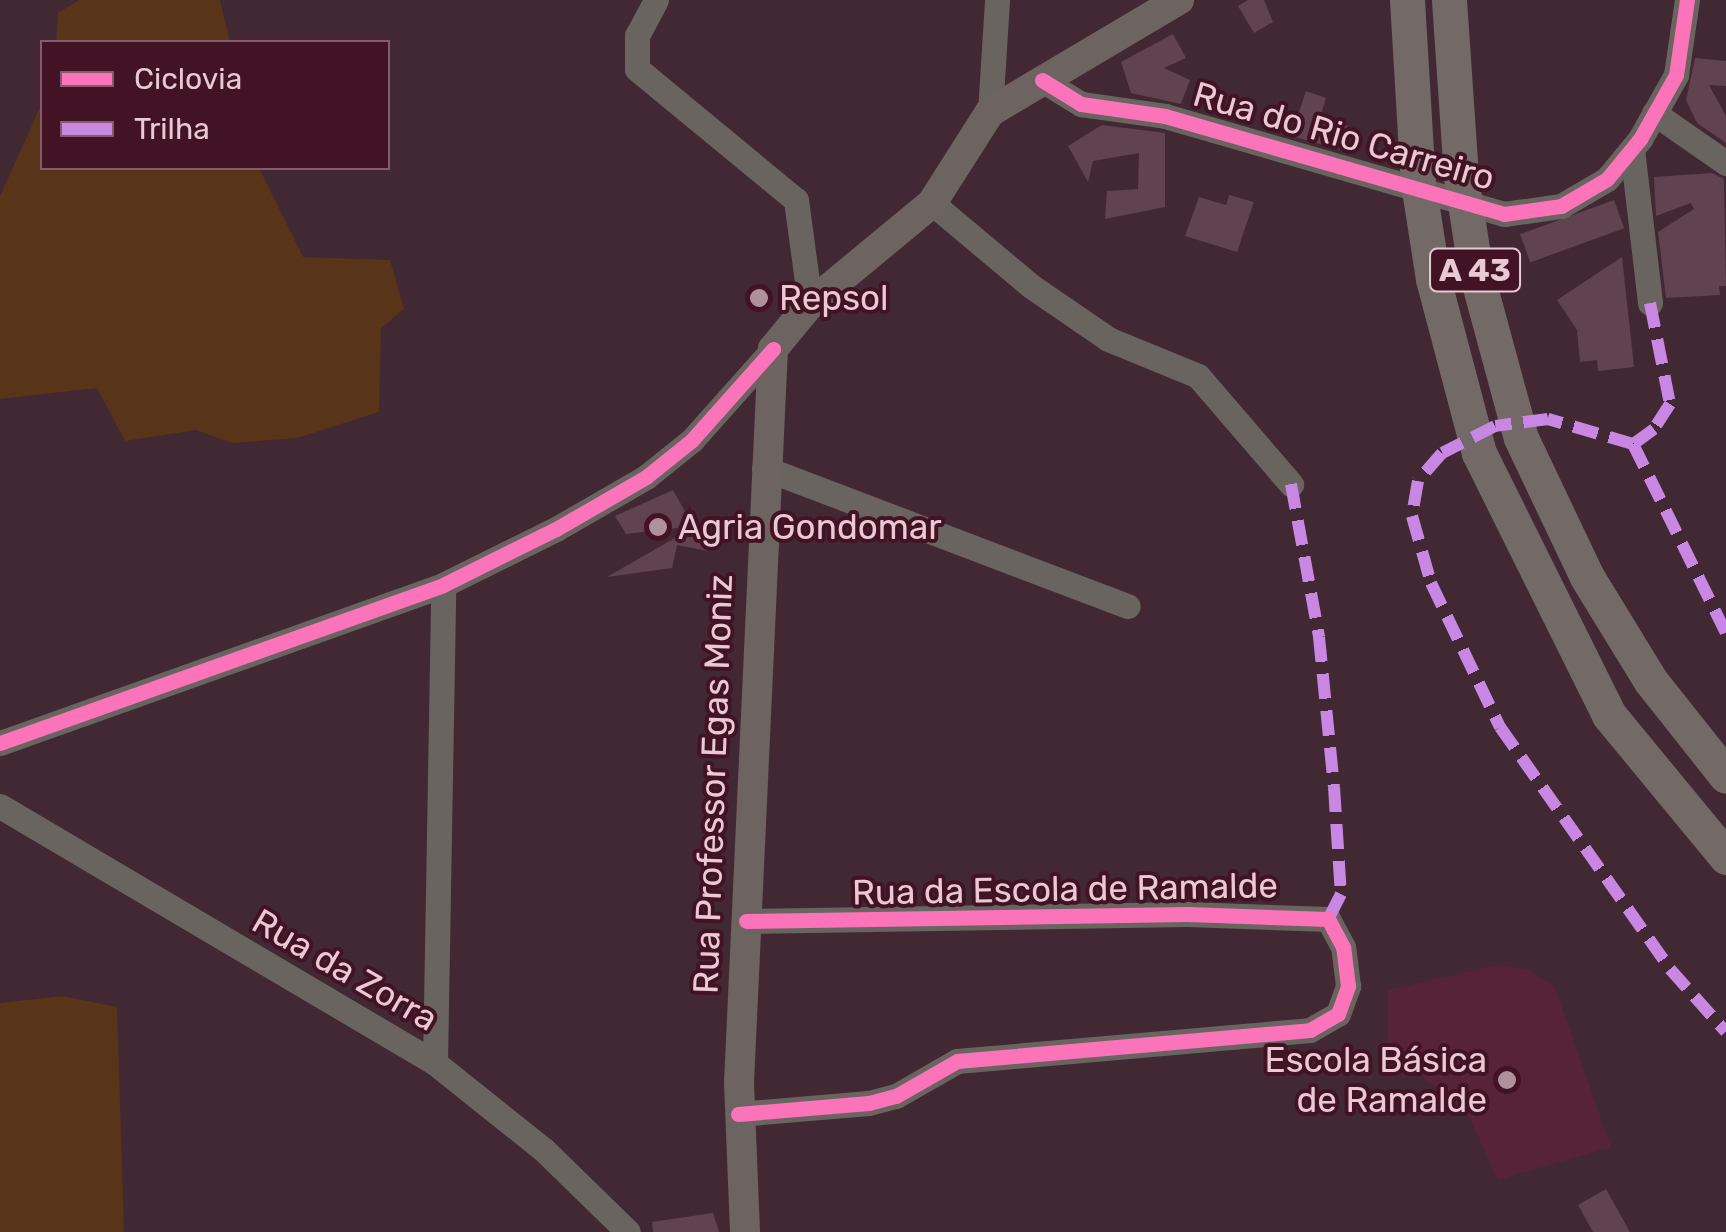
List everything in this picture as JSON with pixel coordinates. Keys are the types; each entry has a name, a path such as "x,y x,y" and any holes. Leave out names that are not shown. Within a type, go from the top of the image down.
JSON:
{"highway":[{"name":"A 43","path":"1407,0 1418,183 1434,279 1479,453 1520,546 1608,715 1726,857"},
{"name":"A 43","path":"1449,0 1461,177 1475,269 1520,438 1559,526 1650,680 1726,776"}],"main road":[{"path":"773,349 810,304 932,203 990,112 1179,0"},
{"name":"Rua Professor Egas Moniz","path":"745,1229 738,1114 764,468 773,349"}],"street":[{"path":"656,0 637,35 636,69 796,200 810,304"},
{"path":"990,112 997,0"},
{"name":"Rua do Rio Carreiro","path":"1042,80 1081,104 1210,128 1504,214 1561,206 1607,179 1632,149 1676,74 1687,0"},
{"path":"1654,114 1726,163"},
{"path":"1632,149 1650,303"},
{"path":"932,203 1030,286 1108,338 1198,376 1291,484"},
{"path":"0,743 443,585 646,477 730,403 773,349"},
{"path":"764,468 1128,606"},
{"path":"435,1063 443,585"},
{"name":"Rua da Zorra","path":"0,806 435,1063 544,1150 628,1232"},
{"name":"Rua da Escola de Ramalde","path":"738,1114 869,1103 896,1096 957,1061 1310,1030 1338,1014 1348,986 1343,947 1328,919 1186,914 746,921"}],"shaded area":[{"path":"79,0 220,0 230,40 56,40 58,13"},
{"path":"40,107 40,170 260,170 303,257 390,260 404,309 381,328 379,412 297,438 232,443 196,430 125,441 97,388 0,399 0,196"},
{"name":"Escola Básica de Ramalde","path":"1497,965 1528,969 1555,988 1611,1147 1498,1180 1465,1108 1388,1052 1388,990"},
{"path":"62,996 117,1007 124,1232 0,1232 0,1003"}],"building":[{"path":"1248,0 1264,0 1273,22 1254,33 1238,6"},
{"path":"1173,34 1186,58 1164,68 1190,80 1181,104 1131,93 1121,62"},
{"path":"1695,58 1726,61 1726,86 1709,85 1726,116 1726,143 1697,123 1686,100"},
{"path":"1306,91 1326,98 1320,117 1348,126 1341,150 1291,136"},
{"path":"1102,125 1165,133 1165,207 1105,219 1107,191 1138,189 1139,153 1093,161 1088,182 1068,146"},
{"path":"1712,173 1724,179 1726,286 1719,286 1720,295 1666,298 1658,232 1694,209 1691,203 1656,216 1654,177"},
{"path":"1229,195 1254,202 1237,252 1185,236 1199,197 1226,205"},
{"path":"1614,200 1624,228 1530,262 1520,234"},
{"path":"1622,257 1634,367 1598,371 1597,360 1580,362 1577,330 1557,300"},
{"path":"673,490 693,526 626,534 615,516"},
{"path":"694,527 708,551 677,545 672,568 607,577"},
{"path":"1606,1189 1630,1232 1593,1232 1578,1205"},
{"path":"713,1213 719,1232 653,1232 652,1222"}],"marked path":[{"path":"1650,303 1670,404 1654,429 1633,444 1726,633"},
{"path":"1633,444 1548,419 1495,426 1442,453 1418,481 1412,516 1431,583 1500,727 1670,969 1726,1032"},
{"path":"1291,484 1319,637 1334,787 1341,894 1328,919"}],"cycle path":[{"path":"1042,80 1081,104 1165,116 1504,214 1561,206 1607,179 1640,139 1676,75 1687,0"},
{"path":"0,743 443,585 556,529 646,477 692,440 773,349"},
{"path":"738,1114 869,1103 896,1096 957,1061 1310,1030 1338,1014 1348,986 1343,947 1328,919 1187,914 746,921"}],"place":[{"name":"Repsol","path":"759,298"},
{"name":"Agria Gondomar","path":"658,527"},
{"name":"Escola Básica de Ramalde","path":"1507,1080"}]}
